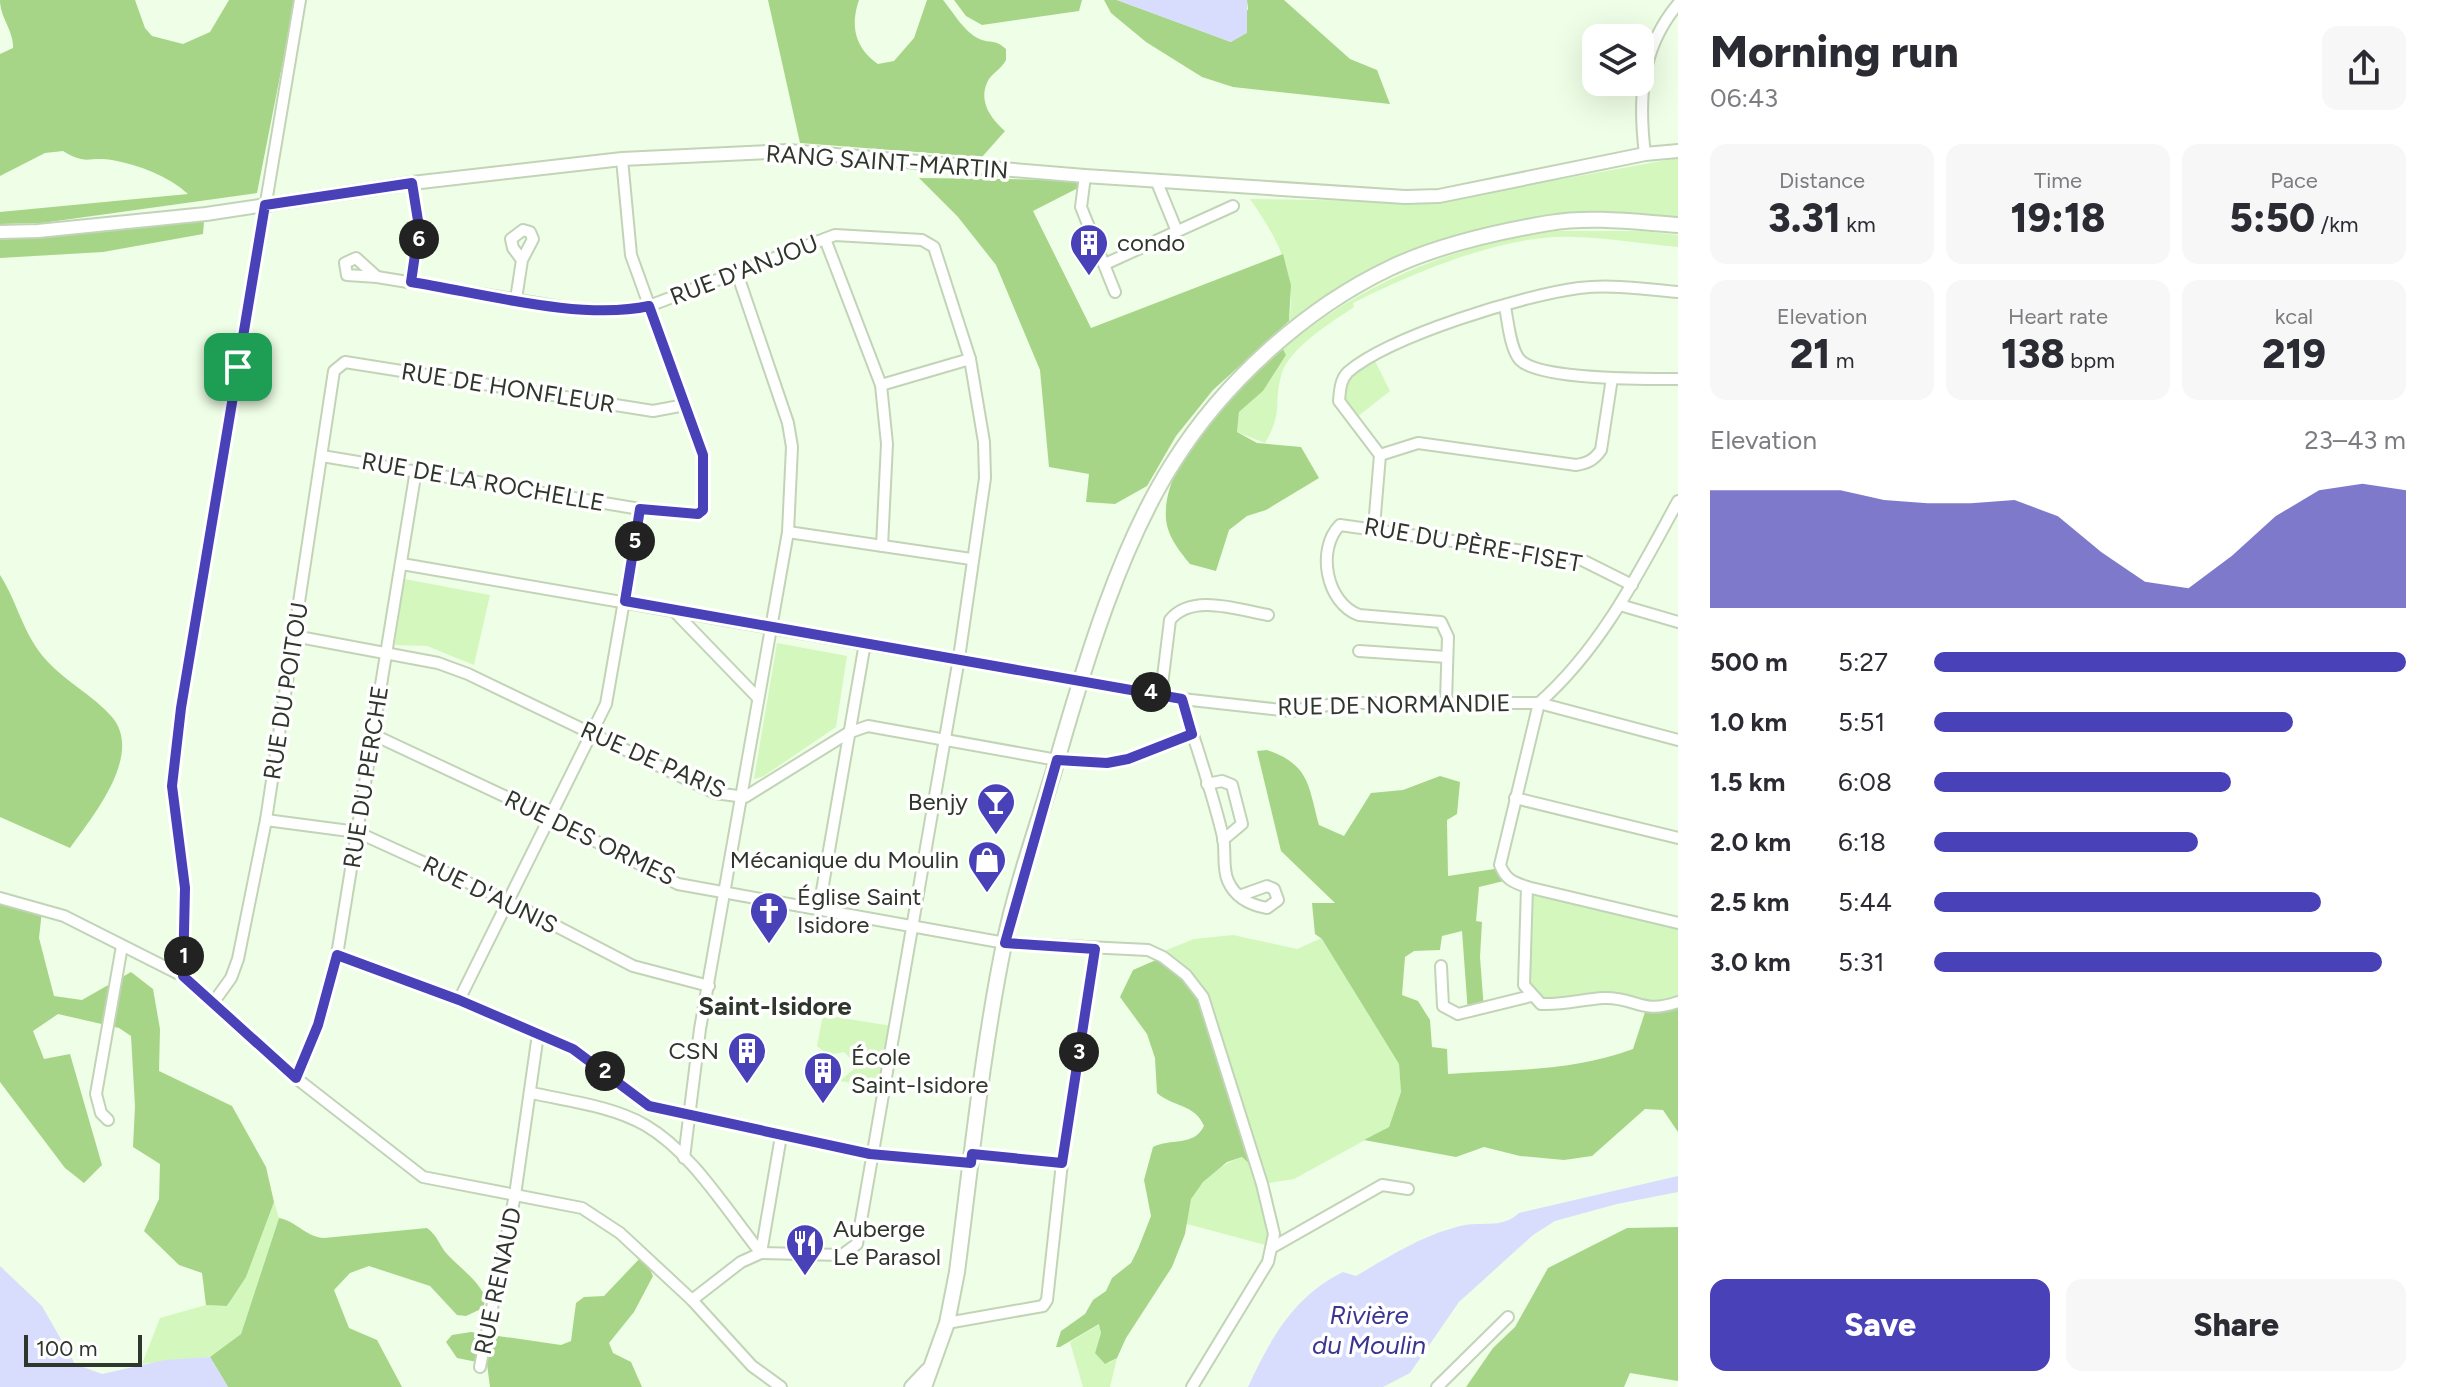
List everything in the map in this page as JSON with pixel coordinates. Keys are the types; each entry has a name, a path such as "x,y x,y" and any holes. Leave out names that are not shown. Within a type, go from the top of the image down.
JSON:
{"main road":[{"path":"924,1387 947,1323 1005,943 1080,681 1135,536 1172,464 1218,402 1280,342 1330,304 1391,268 1465,242 1551,223 1614,221 1678,225"}],"street":[{"path":"183,976 185,888 172,786 181,708 300,0"},
{"path":"1645,154 1640,114 1644,70 1661,25 1678,4"},
{"name":"RANG SAINT-MARTIN","path":"0,232 38,231 265,205 412,183 622,159 788,151 1085,176 1390,196 1439,196 1645,154 1678,151"},
{"path":"622,159 631,255 685,405"},
{"path":"1085,176 1081,207 1115,292"},
{"path":"1156,180 1176,229"},
{"path":"411,282 419,227 412,183"},
{"path":"1105,264 1176,229 1233,206"},
{"name":"RUE D'ANJOU","path":"377,277 573,309 616,310 649,306 825,239 851,235 922,240 934,247 970,359"},
{"path":"825,239 881,385 887,459 882,546"},
{"path":"516,299 522,260"},
{"path":"684,1158 692,1116 694,1066 788,532 792,447 788,423 737,273"},
{"path":"1374,527 1380,455 1339,401 1342,380 1373,357 1443,324 1505,307 1583,287 1678,292"},
{"path":"1505,307 1518,357 1531,368 1612,378 1678,379"},
{"path":"692,1300 741,1262 761,1253 842,1255 857,1244 870,1154 959,658 985,478 984,442 970,359 881,385"},
{"name":"RUE DE HONFLEUR","path":"334,371 345,362 653,411 685,405"},
{"name":"RUE DU POITOU","path":"213,1003 231,978 238,959 266,820 334,371"},
{"path":"1380,455 1418,443 1576,465 1585,463 1595,458 1601,450 1612,378"},
{"name":"RUE DE LA ROCHELLE","path":"322,456 640,509 692,513 703,510 703,455 685,405"},
{"name":"RUE DU PERCHE","path":"296,1078 318,1025 337,955 416,470"},
{"name":"RUE DE NORMANDIE","path":"402,564 1182,699 1291,711 1341,703 1539,703 1584,658 1632,585 1678,501"},
{"path":"459,1000 606,704 640,509"},
{"name":"RUE DU PÈRE-FISET","path":"1446,701 1448,637 1441,622 1359,615 1348,611 1326,577 1333,532 1347,524 1580,559 1632,585"},
{"path":"788,532 971,559"},
{"path":"1161,693 1170,620 1176,612 1198,605 1268,615"},
{"path":"1620,605 1678,622"},
{"path":"674,611 758,698"},
{"name":"RUE DE PARIS","path":"294,636 387,653 468,674 715,793 740,797 848,733 868,726 1057,760 1107,763 1128,759 1192,734"},
{"path":"819,908 865,643"},
{"path":"1359,651 1447,657"},
{"path":"1182,699 1223,840 1227,880 1239,896"},
{"path":"1678,740 1539,703 1500,865 1508,880 1527,887 1678,923"},
{"name":"RUE DES ORMES","path":"374,735 549,817 678,884 1005,943 1148,950 1186,975 1203,997 1262,1184 1274,1234 1273,1247"},
{"path":"1207,784 1222,781 1232,785 1242,824 1223,840"},
{"path":"1515,798 1678,838"},
{"name":"RUE D'AUNIS","path":"266,820 357,832 506,900 633,966 709,986"},
{"path":"1527,887 1524,985 1541,1004 1573,1005 1605,998 1646,1009 1678,1002"},
{"path":"0,898 64,916 183,976 296,1078 423,1177 582,1208 620,1233 692,1300 752,1366 781,1387"},
{"path":"108,1120 101,1113 96,1094 122,946"},
{"path":"947,1323 1043,1306 1047,1300 1062,1163 1095,949"},
{"path":"337,955 459,1000 573,1049 649,1106 870,1154 1062,1163"},
{"path":"1441,966 1443,1006 1458,1014 1531,996"},
{"name":"RUE RENAUD","path":"480,1367 515,1195 532,1093 538,1034"},
{"path":"532,1093 625,1115 647,1126 684,1158 761,1253"},
{"path":"761,1253 781,1136"},
{"path":"1192,1387 1268,1262 1273,1247 1382,1185 1408,1189"},
{"path":"1437,1387 1508,1317"},
{"path":"911,1387 924,1376 932,1359"}],"green space":[{"path":"0,0 135,0 145,28 152,36 183,44 210,32 229,0 295,0 257,193 42,223 0,224 0,212 188,194 143,168 112,160 83,159 63,151 45,153 0,176 0,54 13,48"},
{"path":"768,0 859,0 855,19 856,36 864,51 878,64 894,61 914,38 927,0 943,0 960,23 976,37 1006,49 1006,60 989,79 984,94 990,114 1005,131 982,157 800,143"},
{"path":"954,0 1082,0 1079,11 982,25 966,16"},
{"path":"1104,0 1117,0 1231,42 1248,9 1247,0 1284,0 1350,59 1377,70 1390,104 1233,87 1202,77 1146,42 1111,13"},
{"path":"1678,158 1678,217 1574,217 1376,271 1289,321 1290,288 1283,257 1250,199 1435,202"},
{"path":"919,178 1076,180 1078,188 1033,211 1091,328 1283,254 1291,285 1289,321 1213,390 1176,436 1147,486 1115,504 1086,502 1089,474 1049,467 1040,370 996,265 958,217"},
{"path":"204,221 203,234 103,252 0,258 0,240"},
{"path":"1543,231 1641,231 1678,235 1678,247 1548,237 1490,248 1403,279 1353,303 1354,307 1312,337 1292,356 1281,376 1276,415 1265,443 1237,432 1239,412 1263,391 1286,355 1283,349 1342,306 1373,288 1438,260 1472,248"},
{"path":"1283,349 1286,355 1263,391 1239,412 1237,432 1257,443 1301,447 1319,478 1266,510 1247,516 1229,530 1216,571 1190,564 1172,539 1167,525 1170,487 1193,443 1210,421"},
{"path":"1373,357 1390,391 1352,421 1339,401 1342,380"},
{"path":"0,575 39,651 54,669 105,709 120,732 122,749 119,767 101,803 70,848 0,817"},
{"path":"404,579 490,595 474,665 427,646 395,645"},
{"path":"777,643 847,656 836,727 764,776 754,779"},
{"path":"1267,750 1292,762 1305,778 1319,825 1344,836 1371,793 1403,790 1440,776 1460,782 1457,814 1447,820 1448,876 1501,868 1508,880 1479,887 1476,921 1482,922 1480,957 1484,1010 1468,1013 1462,931 1442,936 1440,950 1414,951 1405,957 1402,995 1418,1001 1430,1020 1432,1047 1447,1049 1448,1074 1565,1066 1611,1056 1633,1049 1646,1009 1678,1002 1678,1132 1663,1110 1645,1109 1592,1156 1564,1160 1520,1156 1484,1147 1456,1157 1364,1140 1389,1127 1401,1092 1399,1064 1322,939 1315,934 1312,903 1335,903 1281,851 1257,751"},
{"path":"1527,887 1678,923 1678,1002 1660,1008 1616,999 1541,1004 1524,985"},
{"path":"0,898 42,910 39,938 54,996 82,1000 131,972 153,989 160,1029 159,1071 232,1106 266,1167 274,1202 246,1277 227,1306 206,1305 202,1273 179,1265 144,1231 159,1199 160,1164 133,1147 135,1106 131,1036 119,1028 58,1014 33,1031 44,1059 70,1054 102,1165 84,1183 65,1168 0,1082"},
{"path":"1233,935 1297,949 1322,938 1399,1064 1401,1092 1389,1127 1294,1179 1263,1184 1273,1247 1187,1224 1187,1213 1195,1192 1212,1174 1242,1157 1253,1167 1164,951 1194,939"},
{"path":"1163,957 1203,997 1253,1167 1242,1157 1227,1162 1203,1182 1191,1199 1185,1234 1172,1267 1126,1338 1117,1358 1105,1364 1095,1353 1101,1333 1099,1324 1056,1347 1061,1331 1085,1314 1093,1300 1106,1291 1112,1278 1131,1263 1138,1249 1151,1216 1144,1180 1153,1147 1188,1140 1200,1133 1204,1126 1195,1114 1157,1093 1155,1058 1147,1034 1120,997 1133,970"},
{"path":"823,1015 892,1026 881,1088 840,1081 853,1070 853,1061 844,1052 828,1055 817,1046"},
{"path":"274,1202 279,1218 241,1334 210,1357 142,1364 160,1318 206,1305 228,1306"},
{"path":"279,1218 324,1238 427,1228 482,1291 486,1298 483,1308 466,1316 457,1315 430,1286 369,1266 350,1273 334,1290 349,1328 377,1340 402,1387 228,1387 210,1357 241,1334"},
{"path":"1678,1227 1678,1381 1630,1373 1624,1387 1466,1387 1493,1348 1515,1327 1548,1268 1627,1228"},
{"path":"643,1255 653,1276 634,1312 609,1343 613,1353 631,1362 642,1387 490,1387 487,1364 457,1358 446,1342 452,1335 471,1332 561,1345 571,1341 576,1303 584,1297 604,1296"},
{"path":"1100,1324 1101,1333 1095,1353 1109,1363 1117,1358 1110,1387 1083,1387 1070,1342"}],"water":[{"path":"1117,0 1247,0 1247,33 1231,42"},
{"name":"Rivière du Moulin","path":"1678,1176 1678,1192 1555,1221 1533,1235 1459,1302 1410,1373 1383,1387 1248,1387 1285,1320 1311,1293 1343,1272 1356,1276 1409,1246 1451,1229 1500,1223 1519,1213"},
{"path":"0,1266 42,1306 75,1364 102,1374 165,1360 210,1357 228,1387 0,1387"}],"place":[{"name":"condo","path":"1089,277"},
{"name":"Benjy","path":"996,836"},
{"name":"Mécanique du Moulin","path":"987,894"},
{"name":"Église Saint Isidore","path":"769,945"},
{"name":"CSN","path":"747,1085"},
{"name":"École Saint-Isidore","path":"823,1105"},
{"name":"Auberge Le Parasol","path":"805,1277"}],"district":[{"name":"Saint-Isidore","path":"775,1006"}],"route":[{"path":"412,183 419,241 411,282 573,309 616,310 649,306 703,455 703,510 698,514 640,509 625,601 1182,699 1192,734 1128,759 1107,763 1057,760 1005,943 1095,949 1062,1163 972,1154 971,1163 870,1154 649,1106 573,1049 459,1000 337,955 318,1025 296,1078 183,976 185,888 172,786 181,708 238,367 265,205 412,183"}]}
